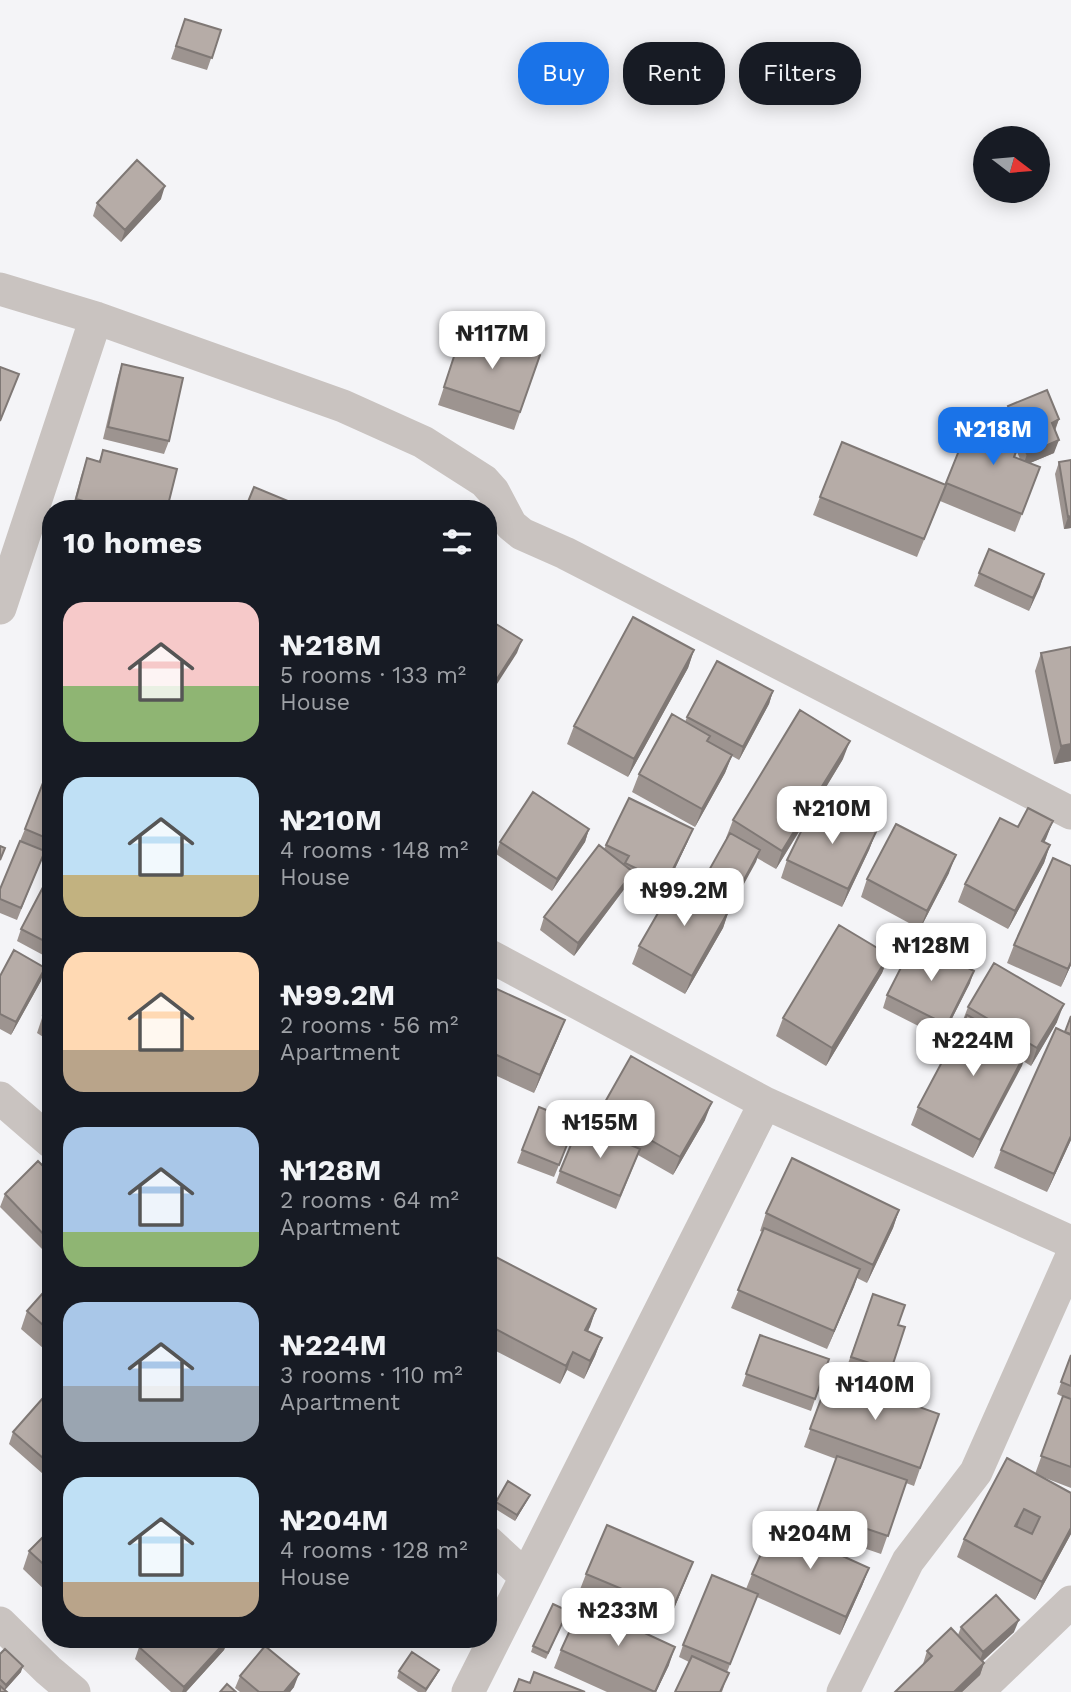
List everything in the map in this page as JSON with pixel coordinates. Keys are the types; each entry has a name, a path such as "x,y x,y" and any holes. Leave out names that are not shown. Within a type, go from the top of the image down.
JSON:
{"street":[{"path":"0,289 96,318 343,406 423,442 484,481 487,500"},
{"path":"0,608 96,318"},
{"path":"497,510 522,534 555,548 1071,813"},
{"path":"497,960 765,1102 1071,1241"},
{"path":"0,1098 42,1134"},
{"path":"497,1634 765,1102"},
{"path":"844,1692 908,1561 976,1472 1071,1258"},
{"path":"497,1550 526,1577"},
{"path":"977,1692 1071,1602"},
{"path":"0,1623 74,1692"},
{"path":"468,1692 490,1648"}],"building":[{"path":"185,19 221,30 212,58 176,46"},
{"path":"137,160 165,186 125,230 97,203"},
{"path":"463,329 540,355 520,412 444,387"},
{"path":"122,364 183,378 169,441 108,427"},
{"path":"0,367 19,374 0,421"},
{"path":"1047,390 1059,419 1052,423 1059,440 1027,454 1008,406"},
{"path":"972,418 1021,438 1014,457 1040,467 1022,514 946,483"},
{"path":"842,442 946,485 924,539 820,497"},
{"path":"103,450 177,469 169,500 76,499 87,458 100,462"},
{"path":"1071,460 1071,516 1068,517 1059,462"},
{"path":"254,487 285,500 249,500"},
{"path":"989,549 1044,574 1033,598 979,573"},
{"path":"633,617 694,650 634,759 574,726"},
{"path":"497,625 522,640 497,679"},
{"path":"1071,647 1071,744 1061,746 1041,653"},
{"path":"717,661 773,691 743,747 687,717"},
{"path":"800,710 850,741 782,851 733,820"},
{"path":"672,714 710,736 707,741 732,755 702,809 639,774"},
{"path":"42,785 42,836 25,829"},
{"path":"533,792 589,829 557,879 500,842"},
{"path":"629,798 693,829 666,883 625,863 629,856 606,845"},
{"path":"815,803 876,832 848,889 787,860"},
{"path":"1028,808 1053,821 1042,841 1050,845 1015,911 965,884 1000,818 1018,827"},
{"path":"896,824 956,855 927,911 867,879"},
{"path":"730,833 760,850 739,889 708,872"},
{"path":"20,841 42,850 42,858 21,908 0,899 0,889"},
{"path":"599,845 633,872 578,943 544,917"},
{"path":"0,846 5,848 0,860"},
{"path":"1053,858 1071,866 1071,962 1068,969 1014,945"},
{"path":"677,880 729,910 692,976 639,946"},
{"path":"42,889 42,940 21,929"},
{"path":"839,925 889,955 832,1048 783,1018"},
{"path":"915,940 974,971 947,1025 887,995"},
{"path":"14,950 42,966 42,974 16,1022 0,1014 0,976"},
{"path":"994,963 1064,1004 1037,1048 968,1007"},
{"path":"497,989 565,1020 540,1075 497,1055"},
{"path":"967,1015 1028,1048 980,1140 918,1107"},
{"path":"1071,1016 1071,1034 1065,1032"},
{"path":"1056,1028 1071,1035 1071,1136 1054,1174 1001,1150"},
{"path":"631,1056 712,1102 680,1157 600,1111"},
{"path":"539,1107 576,1122 559,1165 522,1150"},
{"path":"580,1123 640,1149 620,1196 560,1171"},
{"path":"792,1158 899,1210 873,1265 766,1213"},
{"path":"38,1161 42,1165 42,1233 5,1194"},
{"path":"764,1228 860,1269 834,1331 738,1290"},
{"path":"497,1258 596,1309 585,1330 602,1338 590,1361 573,1352 566,1366 497,1330"},
{"path":"42,1294 42,1324 27,1311"},
{"path":"873,1294 905,1305 898,1325 905,1327 891,1370 851,1357"},
{"path":"760,1335 829,1359 815,1399 746,1374"},
{"path":"1071,1355 1071,1386 1061,1382"},
{"path":"830,1375 939,1414 920,1468 810,1429"},
{"path":"1063,1396 1071,1399 1071,1467 1041,1456"},
{"path":"42,1399 42,1457 13,1432"},
{"path":"837,1456 907,1480 888,1536 817,1512"},
{"path":"1007,1458 1071,1493 1071,1528 1042,1582 964,1539","holes":["1024,1509 1040,1517 1032,1534 1015,1526"]},
{"path":"508,1481 530,1495 517,1515 497,1500"},
{"path":"607,1525 693,1562 672,1610 586,1574"},
{"path":"774,1525 869,1568 846,1617 752,1574"},
{"path":"42,1538 42,1563 29,1551"},
{"path":"712,1575 758,1594 730,1664 683,1645"},
{"path":"996,1595 1019,1620 983,1652 961,1627"},
{"path":"553,1604 568,1611 548,1653 533,1646"},
{"path":"582,1604 675,1647 655,1692 561,1650"},
{"path":"951,1628 984,1663 954,1692 895,1692 932,1656 927,1651"},
{"path":"140,1648 220,1648 184,1687"},
{"path":"263,1648 267,1648 299,1674 284,1692 259,1692 240,1676"},
{"path":"5,1649 23,1666 6,1685 0,1679 0,1654"},
{"path":"412,1652 439,1670 426,1689 399,1671"},
{"path":"692,1656 729,1673 720,1692 675,1692"},
{"path":"534,1672 585,1692 514,1692 519,1679 530,1683"},
{"path":"227,1684 236,1692 220,1692"}]}
